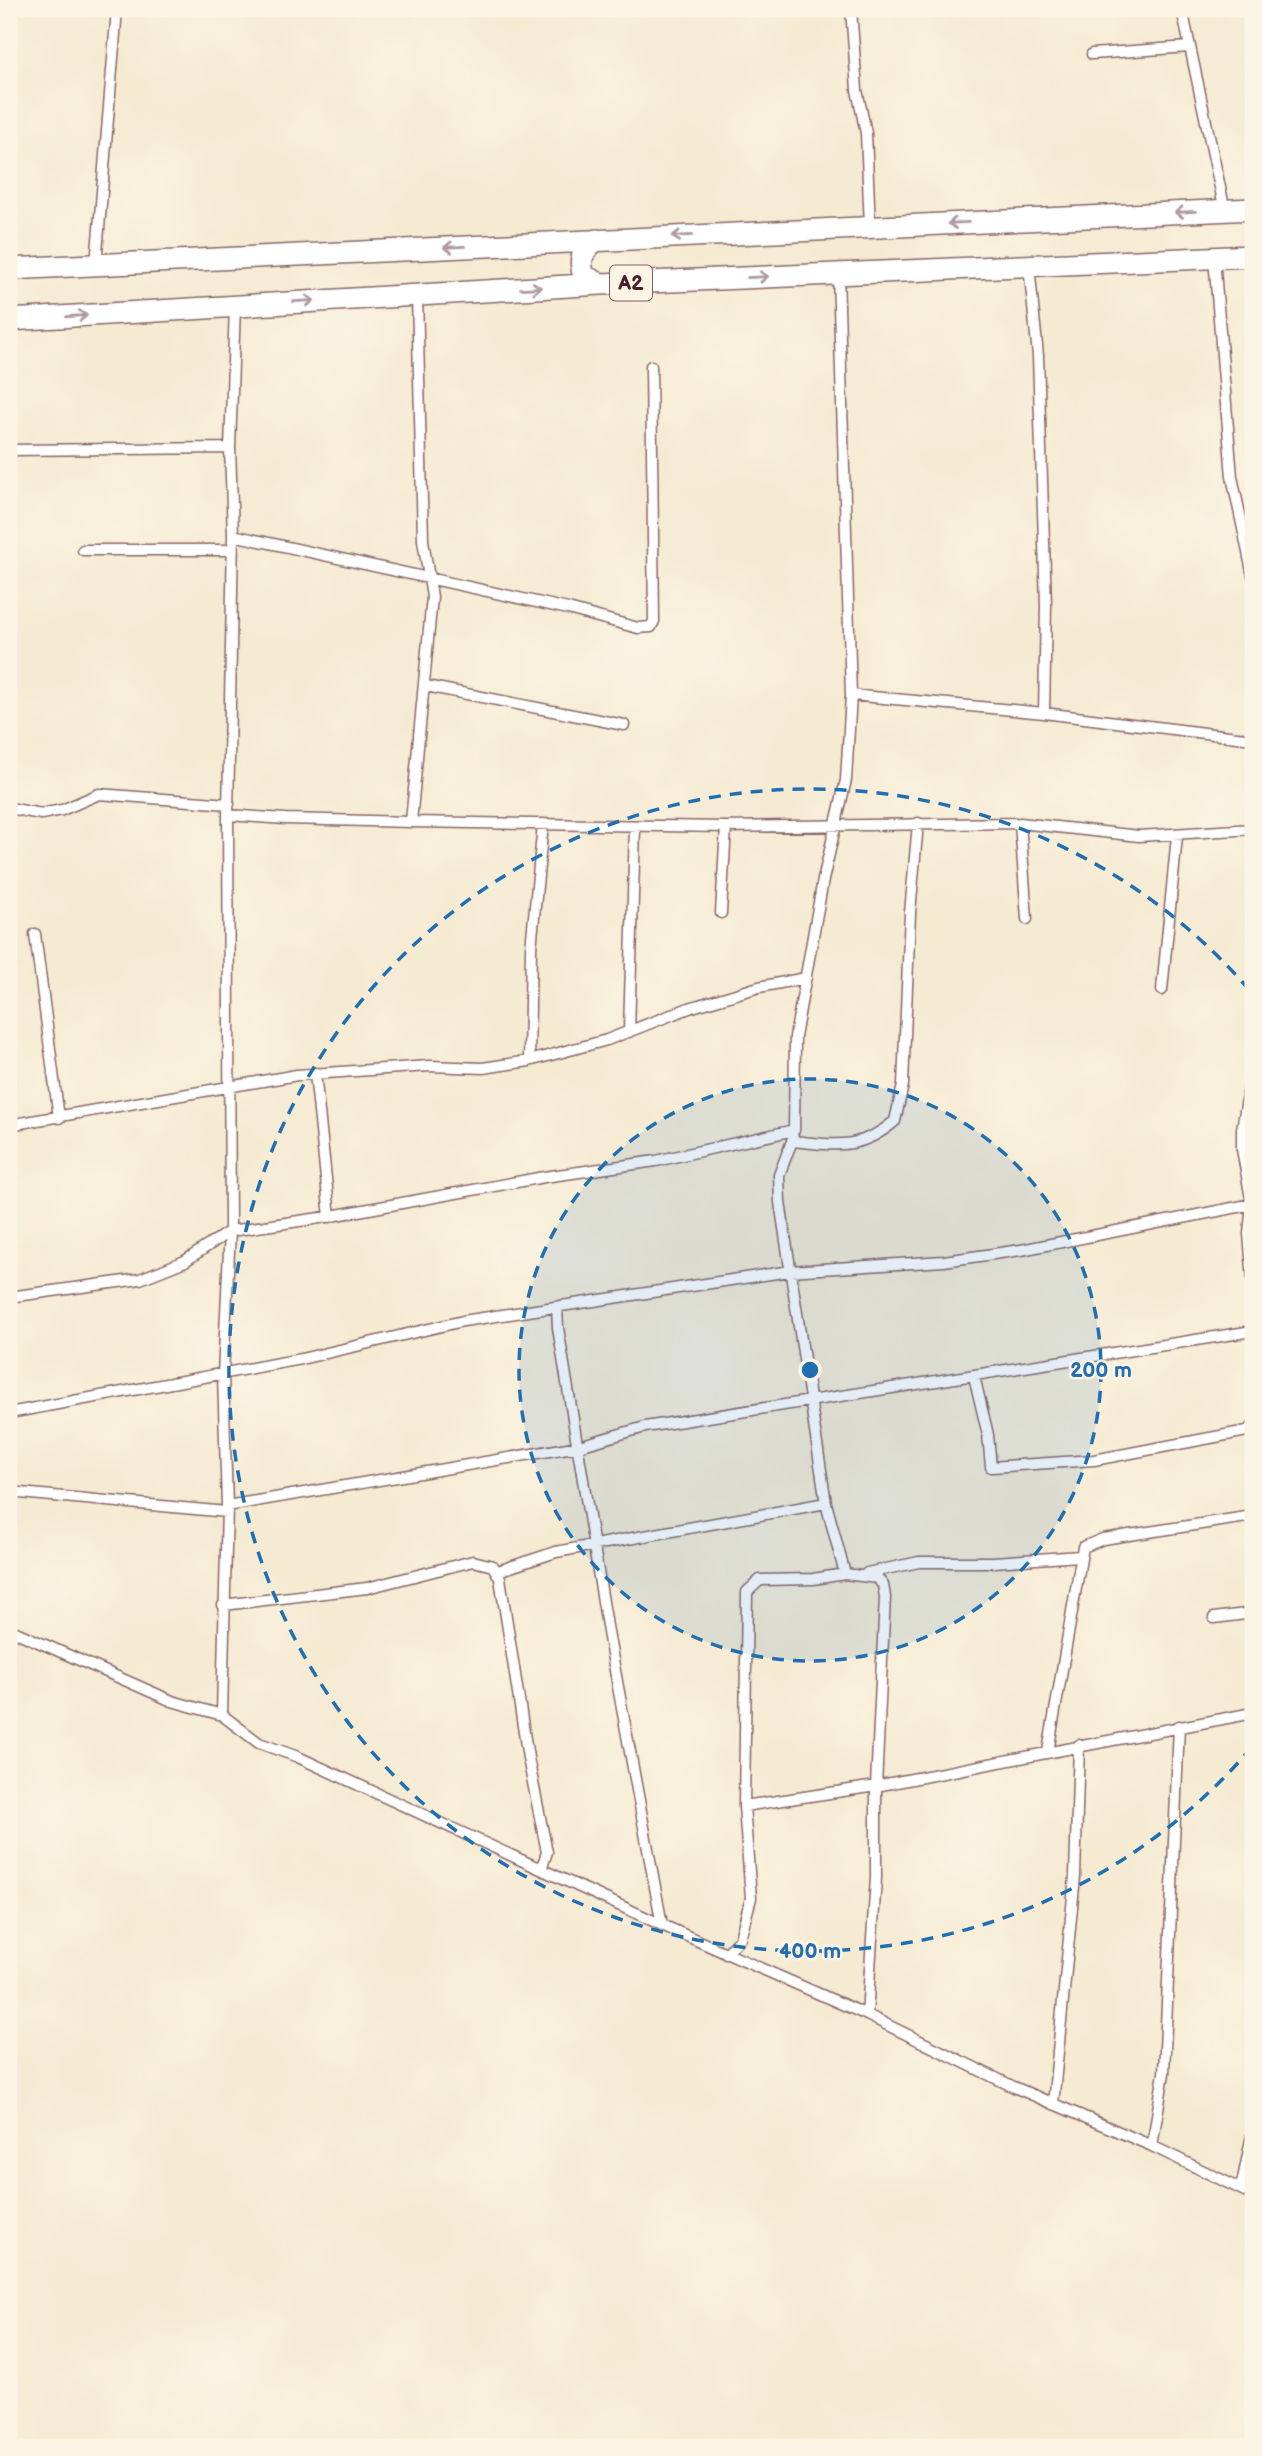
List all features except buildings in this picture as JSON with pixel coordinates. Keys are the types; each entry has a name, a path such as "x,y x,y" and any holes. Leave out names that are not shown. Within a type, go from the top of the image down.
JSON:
{"highway":[{"name":"A2","path":"9,269 1253,209"},
{"path":"597,240 584,251 582,271 591,281 601,284"},
{"name":"A2","path":"9,320 601,284 1253,256"}],"street":[{"path":"96,265 117,9"},
{"path":"850,9 857,90 866,133 870,227"},
{"path":"1182,9 1225,211"},
{"path":"1092,54 1189,47"},
{"path":"1214,258 1225,412 1240,522 1253,576"},
{"path":"1030,265 1038,356 1046,605 1044,712"},
{"path":"838,274 851,695 849,756 838,824 823,880 795,1037 793,1135 779,1175 779,1202 827,1503 845,1574"},
{"path":"411,822 426,686 432,597 423,540 417,295"},
{"path":"222,1715 227,1509 223,1374 230,1231 229,809 233,535 230,448 235,306"},
{"path":"233,535 568,609 638,628 651,627 654,621 652,366"},
{"path":"9,450 230,448"},
{"path":"1240,522 1253,520"},
{"path":"83,550 231,550"},
{"path":"426,686 624,725"},
{"path":"851,695 1044,712 1253,739"},
{"path":"9,808 41,814 62,810 99,794 298,820 635,827 1020,822 1139,836 1177,836 1253,829"},
{"path":"9,1297 139,1279 185,1261 230,1231 330,1217 793,1135 862,1143 895,1121 903,1085 910,913 918,822"},
{"path":"1020,822 1027,919"},
{"path":"529,1060 531,948 543,824"},
{"path":"629,1031 635,827"},
{"path":"721,913 726,827"},
{"path":"1162,990 1177,836"},
{"path":"35,934 59,1118"},
{"path":"9,1125 315,1073 429,1066 483,1068 529,1060 629,1031 689,1008 759,987 806,978"},
{"path":"1253,1063 1242,1129 1242,1149 1252,1204 1249,1234 1253,1281"},
{"path":"315,1073 330,1217"},
{"path":"9,1413 223,1374 463,1321 790,1271 983,1256 1252,1204"},
{"path":"557,1307 558,1328 596,1545 609,1639 662,1925"},
{"path":"9,1492 227,1509 579,1446 645,1427 1253,1331"},
{"path":"974,1376 988,1435 991,1467 1094,1460 1247,1431 1253,1426"},
{"path":"498,1571 556,1552 827,1503"},
{"path":"1048,1752 1072,1627 1083,1547 1102,1539 1253,1516"},
{"path":"726,1954 740,1938 751,1898 744,1806 747,1592 760,1580 813,1579 862,1574 919,1562 994,1562 1080,1556"},
{"path":"223,1605 367,1588 473,1561 484,1562 498,1571 528,1758 547,1852 542,1867"},
{"path":"862,1574 877,1578 883,1585 885,1597 876,1786 876,1878 867,2015"},
{"path":"1214,1618 1253,1613"},
{"path":"9,1629 172,1701 222,1715 259,1744 298,1757 542,1867 662,1925 867,2015 1253,2195"},
{"path":"744,1806 876,1786 1253,1713"},
{"path":"1152,2146 1164,2073 1179,1726"},
{"path":"1053,2104 1075,1876 1079,1745"},
{"path":"1241,2189 1253,2130"}]}
